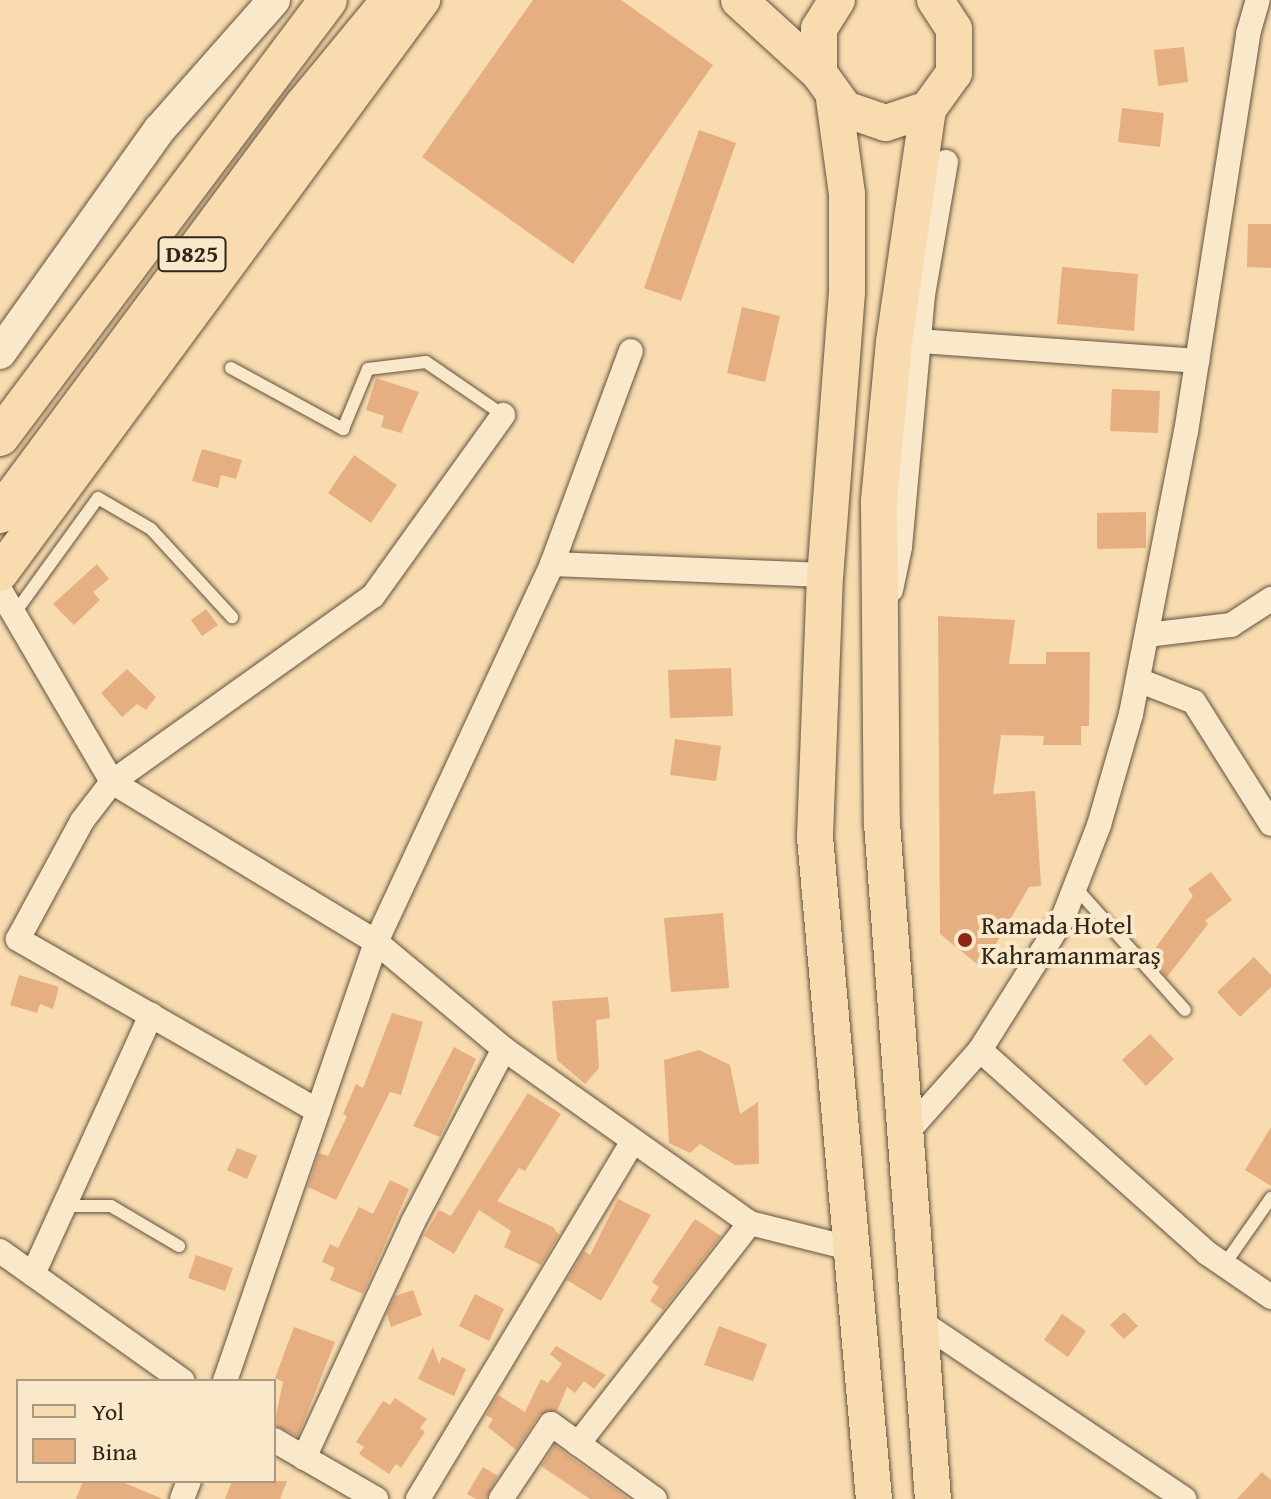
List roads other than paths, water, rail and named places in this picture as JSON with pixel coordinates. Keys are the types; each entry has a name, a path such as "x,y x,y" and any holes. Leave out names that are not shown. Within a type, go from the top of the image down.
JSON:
{"highway":[{"name":"D825","path":"0,437 328,0"},
{"name":"D825","path":"0,514 304,105 391,0"}],"main road":[{"path":"0,353 160,129 274,0"},
{"path":"0,573 422,0"},
{"path":"739,0 857,116 886,123 928,109 947,87 957,59 945,5"},
{"path":"837,0 819,29 826,86 847,194 847,292 825,575 815,837 849,1248 874,1499"},
{"path":"928,109 894,342 879,502 882,823 902,1138 933,1499"}],"street":[{"path":"902,1138 980,1050 1063,918 1099,825 1147,635 1197,361 1248,34 1258,0"},
{"path":"880,643 900,547 919,341 946,162"},
{"path":"919,341 1197,361"},
{"path":"226,1379 376,942 552,564 631,351"},
{"path":"318,1111 9,936 82,821 112,782 373,596 503,415"},
{"path":"552,564 825,575"},
{"path":"0,590 112,782 376,942 504,1049 632,1143 750,1223 849,1248"},
{"path":"1147,635 1231,625 1271,599"},
{"path":"1138,680 1194,702 1271,824"},
{"path":"33,1274 151,1015"},
{"path":"304,1458 413,1222 504,1049"},
{"path":"980,1050 1224,1265 1271,1297"},
{"path":"418,1499 632,1143"},
{"path":"578,1444 750,1223"},
{"path":"0,1251 180,1379"},
{"path":"918,1320 1184,1499"},
{"path":"501,1499 551,1424 655,1499"},
{"path":"276,1441 376,1499"}],"lane":[{"path":"231,368 343,429 368,369 426,362 503,415"},
{"path":"14,614 98,498 151,529 232,617"},
{"path":"1075,887 1185,1010"},
{"path":"1224,1265 1271,1198"},
{"path":"64,1206 111,1206 179,1246"}],"place":[{"name":"Ramada Hotel Kahramanmaraş","path":"965,940"}]}
